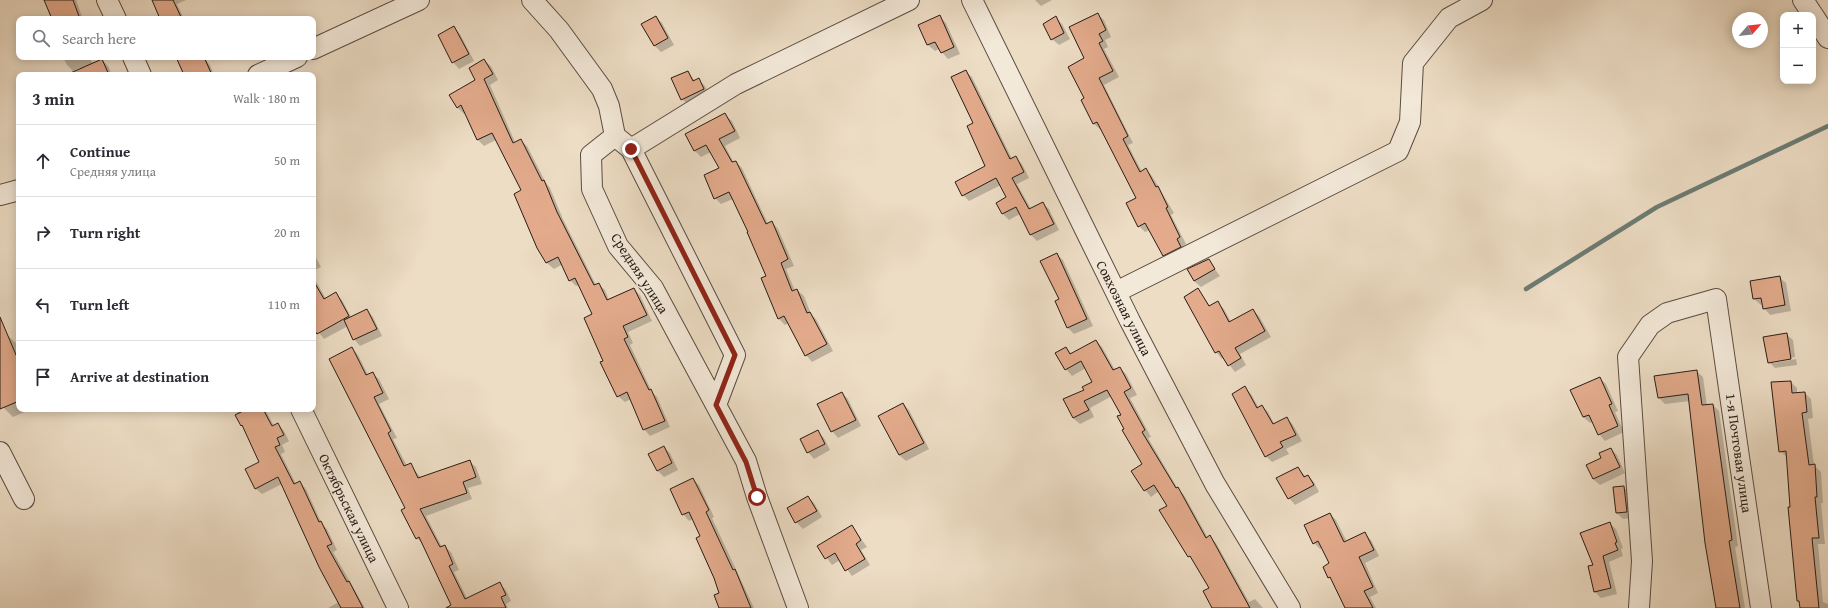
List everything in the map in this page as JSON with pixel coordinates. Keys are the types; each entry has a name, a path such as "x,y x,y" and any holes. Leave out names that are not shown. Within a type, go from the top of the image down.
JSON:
{"street":[{"path":"107,0 115,16"},
{"path":"316,49 419,0"},
{"path":"532,0 558,30 602,88 609,106 615,136 631,149 735,355 716,405"},
{"path":"631,149 736,84 909,0"},
{"name":"Совхозная улица","path":"972,0 1116,292 1215,484 1290,608"},
{"path":"1116,292 1398,150 1410,122 1413,63 1448,18 1482,0"},
{"path":"1803,0 1811,12"},
{"path":"1816,20 1828,38"},
{"path":"134,60 140,72"},
{"path":"264,72 290,60"},
{"name":"Средняя улица","path":"615,136 591,155 592,189 618,246 653,288 746,462 757,497 798,608"},
{"path":"0,195 16,191"},
{"name":"1-я Почтовая улица","path":"1639,608 1642,561 1628,356 1650,325 1667,313 1716,299 1761,608"},
{"name":"Октябрьская улица","path":"302,412 398,608"},
{"path":"0,452 24,499"}],"building":[{"path":"44,0 73,0 79,16 51,16"},
{"path":"152,0 173,0 181,16 159,16"},
{"path":"1098,13 1106,30 1099,34 1103,41 1099,43 1113,71 1099,78 1128,136 1123,139 1140,172 1146,168 1156,187 1158,186 1168,207 1166,208 1180,237 1177,239 1181,247 1163,256 1145,223 1138,227 1126,203 1136,198 1097,122 1093,124 1081,100 1084,98 1068,67 1084,58 1069,27"},
{"path":"940,15 954,47 941,53 935,42 927,45 918,25"},
{"path":"656,16 668,38 654,46 641,24"},
{"path":"1056,16 1064,33 1051,40 1043,24"},
{"path":"454,26 469,54 452,63 438,35"},
{"path":"484,59 493,74 484,79 513,143 521,139 542,181 544,180 557,212 594,285 599,283 607,300 634,288 647,315 623,326 628,337 624,339 649,390 651,389 665,421 643,430 627,392 617,397 600,362 603,361 584,318 592,314 575,278 569,281 558,257 546,263 537,248 514,194 521,190 492,133 477,140 461,105 457,108 449,95 475,80 469,68"},
{"path":"102,60 108,72 73,72"},
{"path":"177,60 205,60 211,72 183,72"},
{"path":"966,70 1010,159 1016,156 1024,172 1012,178 1029,209 1043,202 1054,224 1030,235 1016,207 1002,214 996,203 1006,197 996,178 962,196 955,182 985,166 967,126 973,123 951,77"},
{"path":"688,71 693,81 699,78 704,89 681,100 671,78"},
{"path":"725,113 735,131 719,139 732,162 736,161 766,224 772,221 788,259 781,263 792,291 797,289 807,313 810,312 827,344 805,356 784,316 778,319 761,278 766,276 748,232 729,192 714,199 704,175 719,168 706,145 694,151 685,134"},
{"path":"1057,253 1087,319 1067,328 1055,301 1059,299 1040,261"},
{"path":"1209,259 1215,269 1194,281 1187,269"},
{"path":"1780,276 1785,305 1763,309 1761,298 1753,299 1750,281"},
{"path":"316,285 324,299 336,292 349,316 317,334"},
{"path":"1198,288 1209,306 1218,301 1229,322 1253,309 1265,331 1235,348 1241,358 1228,366 1219,351 1215,353 1184,297"},
{"path":"367,309 377,329 353,340 344,320"},
{"path":"0,317 16,355 16,402 0,409"},
{"path":"1787,333 1791,359 1768,363 1763,337"},
{"path":"1096,340 1113,370 1120,367 1131,388 1124,392 1145,430 1142,432 1176,488 1178,487 1206,538 1210,535 1250,608 1212,608 1203,591 1209,588 1190,556 1188,557 1159,510 1167,506 1154,485 1144,491 1131,471 1142,464 1122,430 1124,429 1117,416 1121,415 1107,390 1084,401 1089,410 1073,418 1063,399 1084,390 1082,387 1092,382 1081,361 1065,370 1055,353 1066,347 1070,354"},
{"path":"352,347 366,375 373,372 383,393 374,397 391,431 388,433 404,466 411,463 418,478 470,460 476,477 463,482 467,493 420,509 440,547 445,545 453,564 449,566 465,599 500,582 506,595 501,597 506,608 446,608 451,605 419,537 416,539 401,510 405,508 329,359"},
{"path":"1697,370 1702,405 1713,404 1732,540 1729,541 1740,608 1716,608 1705,543 1688,394 1658,398 1654,376"},
{"path":"1600,377 1612,404 1609,405 1618,426 1598,435 1589,415 1583,417 1570,390"},
{"path":"1791,381 1792,393 1805,392 1807,412 1802,413 1809,465 1815,464 1817,497 1815,497 1819,538 1812,538 1819,608 1800,608 1799,601 1797,601 1788,507 1790,507 1786,451 1779,452 1771,382"},
{"path":"1245,386 1257,408 1262,405 1273,424 1287,417 1296,435 1280,442 1283,447 1265,457 1232,394"},
{"path":"842,392 856,420 831,432 817,404"},
{"path":"903,403 924,443 899,455 878,416"},
{"path":"241,412 265,412 272,426 278,423 284,435 277,438 280,445 275,447 294,484 300,481 319,522 321,521 332,544 327,546 347,582 349,581 363,608 341,608 319,567 278,477 255,489 245,469 259,462 242,425 241,426 235,415"},
{"path":"818,430 825,444 807,453 800,439"},
{"path":"664,446 672,463 657,471 648,454"},
{"path":"1611,448 1620,467 1593,479 1586,465 1601,458 1599,453"},
{"path":"1298,467 1304,477 1308,475 1314,485 1288,499 1276,478"},
{"path":"693,478 709,510 706,512 733,570 735,569 751,608 719,608 714,595 719,593 696,538 700,536 689,512 682,515 670,489"},
{"path":"1624,486 1627,512 1616,513 1613,487"},
{"path":"808,496 817,511 795,523 787,508"},
{"path":"1330,513 1344,542 1365,532 1374,550 1359,557 1373,587 1364,591 1373,608 1345,608 1330,577 1328,578 1323,567 1329,563 1318,541 1313,544 1304,525"},
{"path":"1610,522 1617,542 1615,543 1618,550 1603,556 1611,588 1594,592 1588,566 1593,565 1580,533"},
{"path":"852,525 861,540 856,544 865,559 845,571 835,553 825,559 817,546"}],"waterway":[{"path":"1526,289 1657,207 1828,126"}],"route":[{"path":"631,149 735,355 716,405 746,462 757,497"}]}
